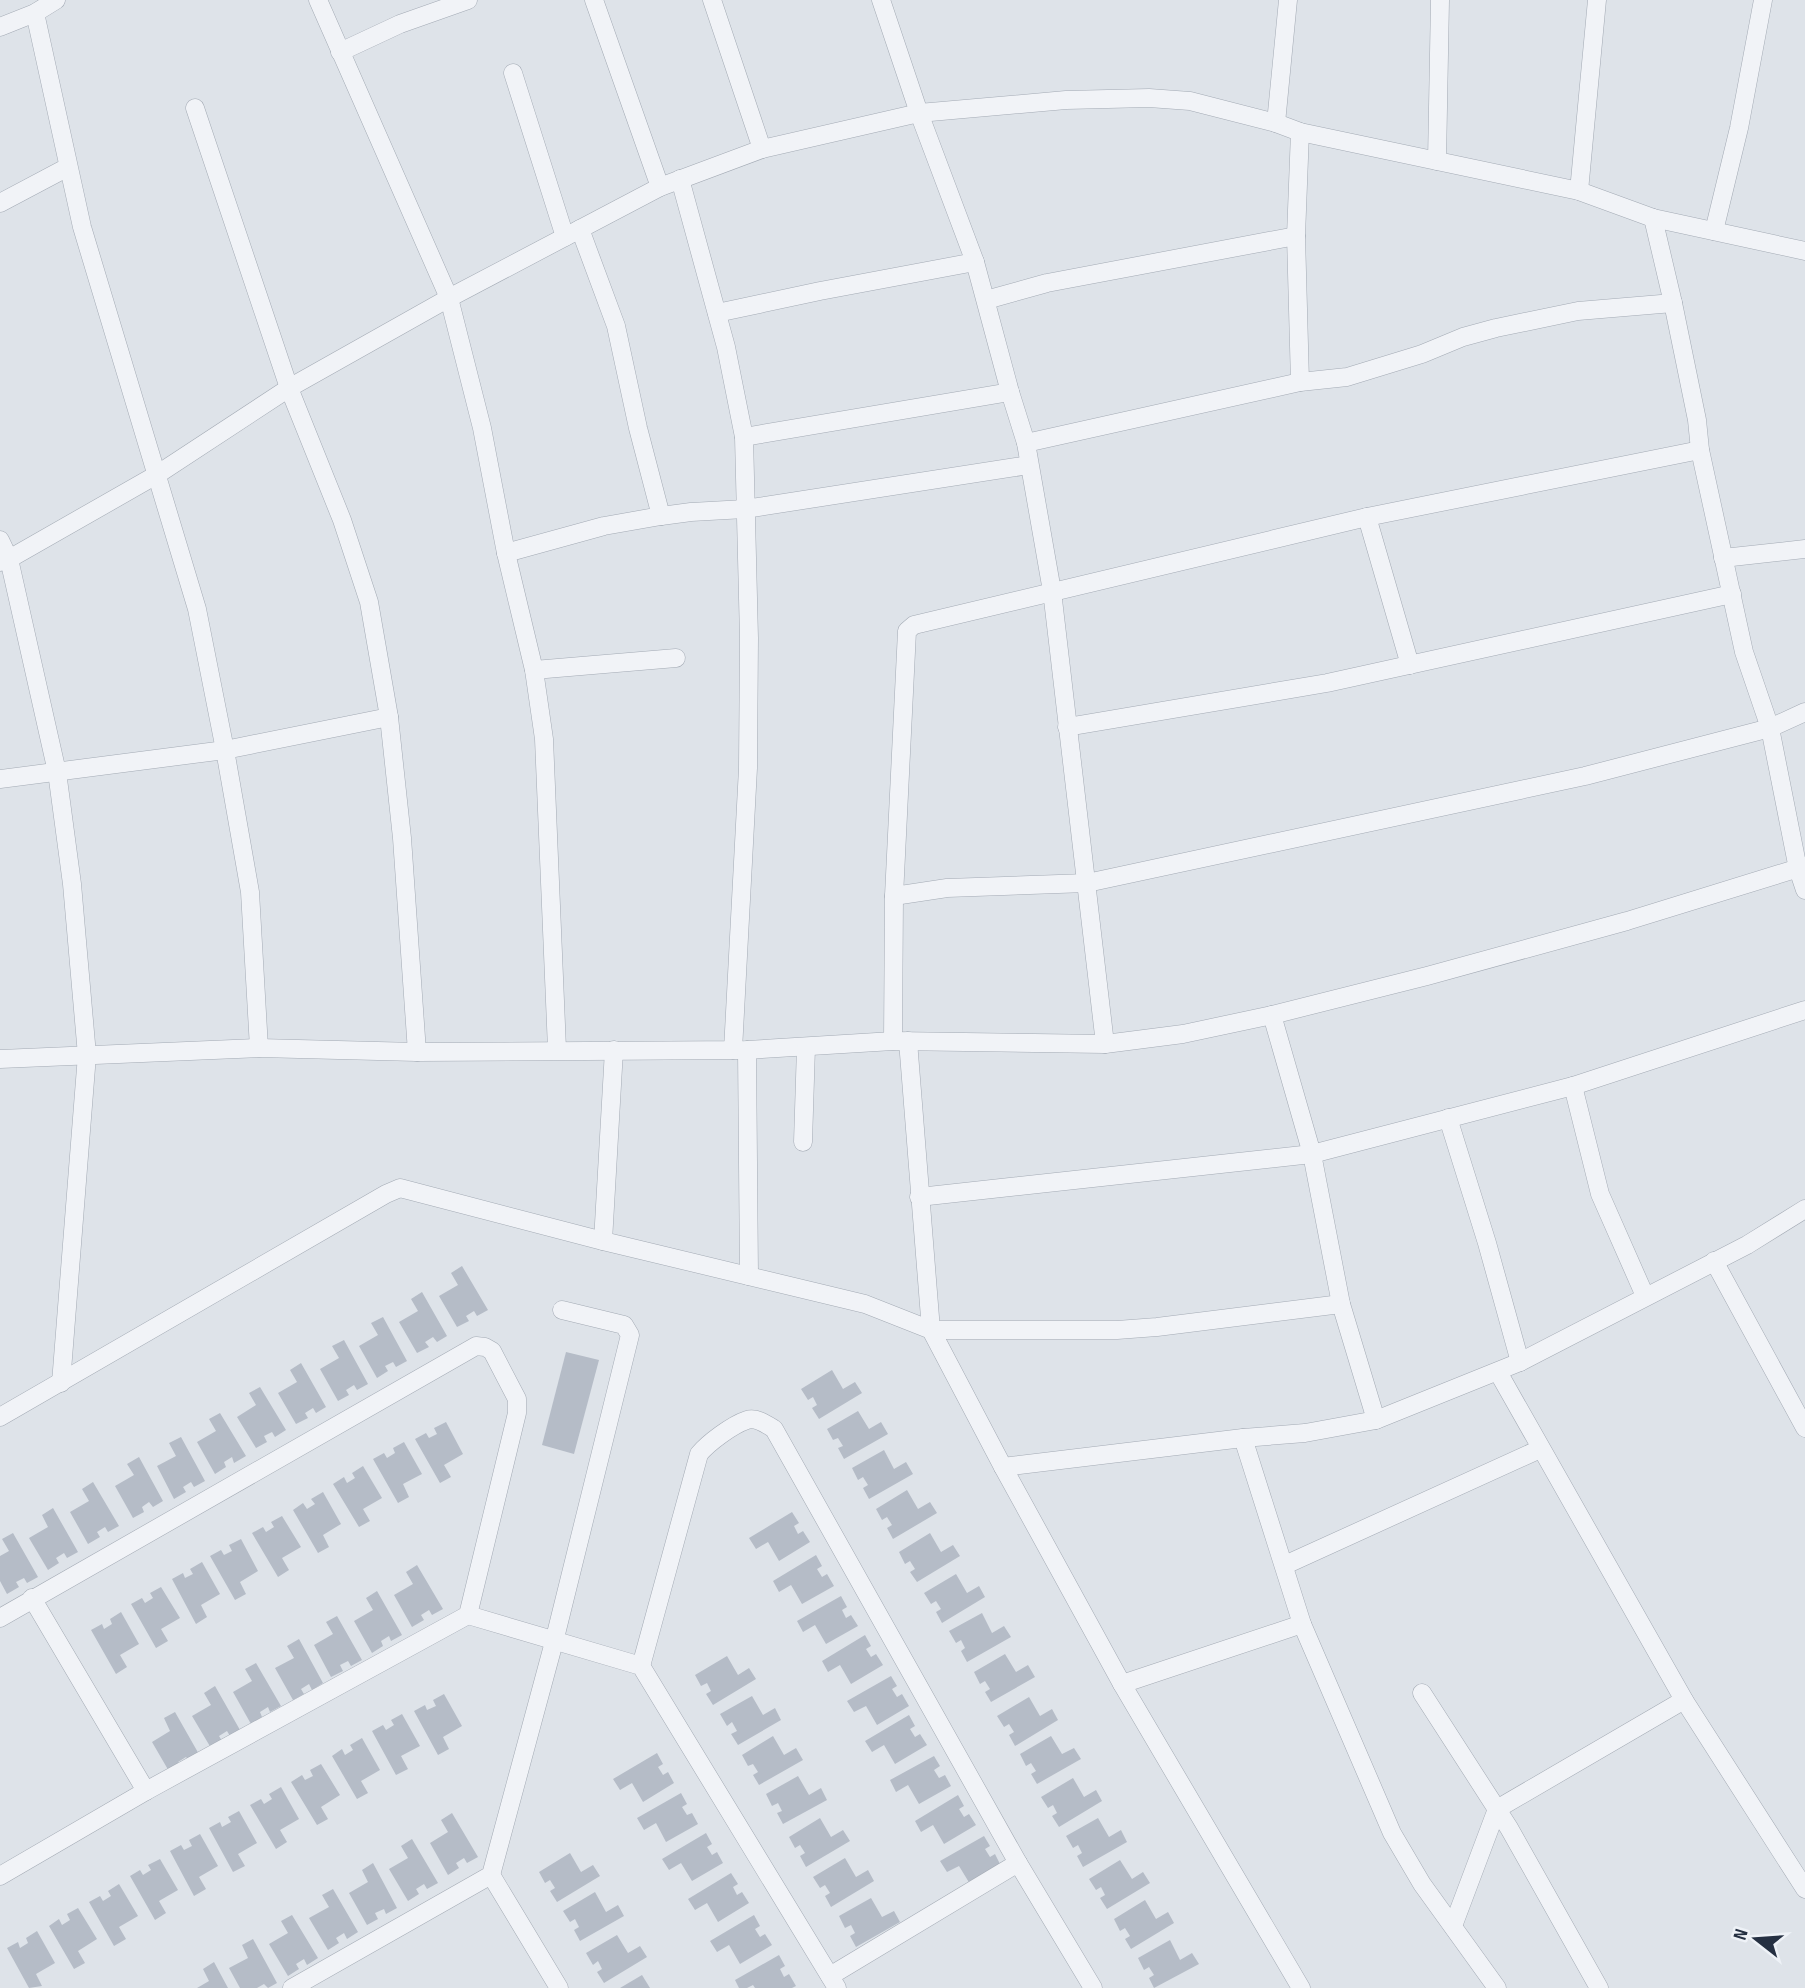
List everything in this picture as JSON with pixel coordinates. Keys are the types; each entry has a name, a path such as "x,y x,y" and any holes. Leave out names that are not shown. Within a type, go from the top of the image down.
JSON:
{"street":[{"path":"0,27 35,13 56,0"},
{"path":"318,0 449,298 482,428 506,553 534,670 544,739 557,1049"},
{"path":"340,52 400,24 468,0"},
{"path":"594,0 660,187"},
{"path":"712,0 762,149"},
{"path":"881,0 919,113 975,262 1026,443 1052,592 1105,1044"},
{"path":"1276,123 1288,0"},
{"path":"1437,162 1440,0"},
{"path":"1579,191 1597,0"},
{"path":"1714,231 1739,128 1763,0"},
{"path":"35,13 82,227 197,609 250,892 259,1048"},
{"path":"513,73 573,233 616,326 661,516"},
{"path":"4,561 158,474 289,388 449,298 660,187 762,149 919,113 1066,100 1149,98 1190,102 1276,123 1300,132 1579,191 1653,218 1805,251"},
{"path":"195,108 289,388 342,520 369,602 389,717 402,838 417,1052"},
{"path":"1300,132 1296,236 1300,382"},
{"path":"0,203 68,167"},
{"path":"680,179 717,313 744,437 749,638 740,1050 749,1276"},
{"path":"1653,218 1673,303 1697,421 1700,450 1744,652 1770,728 1805,890"},
{"path":"986,300 1047,283 1296,236"},
{"path":"717,313 975,262"},
{"path":"1026,443 1300,382 1347,377 1422,354 1463,337 1564,314 1673,303"},
{"path":"744,437 1010,392"},
{"path":"1301,1988 1122,1684 931,1330 919,1198 900,1041 894,896 907,631 915,625 1367,517 1700,450"},
{"path":"506,553 604,526 661,516 745,509 1030,465"},
{"path":"1367,517 1409,665"},
{"path":"0,540 57,772 72,884 87,1055 61,1383"},
{"path":"1723,558 1805,549"},
{"path":"1067,727 1327,683 1732,594"},
{"path":"534,670 676,658"},
{"path":"894,896 947,888 1087,883 1586,776 1770,728 1805,712"},
{"path":"0,779 225,750 389,717"},
{"path":"0,1059 259,1048 417,1052 557,1049 740,1050 900,1041 1105,1044 1183,1034 1427,976 1627,921 1802,868"},
{"path":"919,1198 1311,1154 1573,1086 1805,1010"},
{"path":"1272,1015 1311,1154 1341,1304 1376,1420"},
{"path":"803,1142 806,1047"},
{"path":"603,1241 614,1050"},
{"path":"1573,1086 1600,1194 1644,1296"},
{"path":"1448,1118 1488,1243 1520,1362"},
{"path":"0,1417 400,1188 603,1241 865,1304 931,1330 1157,1328 1341,1304"},
{"path":"1003,1467 1305,1433 1376,1420 1520,1362 1747,1245 1805,1209"},
{"path":"1714,1261 1805,1428"},
{"path":"292,1988 491,1875 554,1642 630,1335 624,1325 562,1310"},
{"path":"0,1618 476,1346 492,1351 517,1399 517,1413 468,1615"},
{"path":"1498,1372 1684,1700 1805,1889"},
{"path":"641,1666 699,1454 707,1444 748,1419 761,1421 774,1429 1018,1863 1093,1988"},
{"path":"1243,1438 1302,1624 1392,1833 1422,1884 1497,1988"},
{"path":"1285,1565 1540,1449"},
{"path":"32,1598 146,1791"},
{"path":"0,1876 146,1791 468,1615 641,1666 834,1982 1018,1863"},
{"path":"1122,1684 1302,1624"},
{"path":"1422,1693 1497,1809 1599,1988"},
{"path":"1453,1926 1497,1809 1684,1700"},
{"path":"491,1875 559,1988"}],"building":[{"path":"462,1266 488,1310 477,1316 474,1311 466,1316 469,1321 457,1327 439,1296 458,1285 451,1273"},
{"path":"422,1292 447,1336 437,1342 433,1337 425,1342 429,1347 417,1353 399,1322 418,1311 411,1299"},
{"path":"383,1317 407,1361 396,1367 393,1362 385,1366 388,1371 377,1378 359,1346 378,1335 371,1323"},
{"path":"344,1340 368,1384 357,1390 354,1385 346,1390 349,1395 338,1401 320,1369 339,1358 332,1346"},
{"path":"566,1352 599,1360 574,1454 542,1445"},
{"path":"301,1363 326,1407 316,1413 313,1408 305,1413 308,1418 296,1424 278,1393 297,1382 290,1370"},
{"path":"832,1370 843,1389 855,1382 862,1393 819,1419 812,1408 817,1405 813,1397 808,1400 801,1389"},
{"path":"260,1387 286,1430 275,1437 272,1432 264,1436 267,1442 256,1448 237,1417 256,1405 249,1393"},
{"path":"858,1411 869,1429 881,1422 888,1434 844,1459 838,1448 843,1446 838,1438 833,1440 827,1429"},
{"path":"220,1413 246,1456 234,1463 232,1457 224,1462 226,1467 215,1474 197,1442 216,1431 209,1419"},
{"path":"446,1422 463,1454 444,1465 451,1477 440,1483 415,1439 426,1433 429,1438 437,1434 434,1428"},
{"path":"181,1437 205,1481 194,1487 191,1482 183,1487 186,1492 174,1499 157,1466 176,1456 169,1443"},
{"path":"404,1442 422,1474 403,1484 409,1497 398,1503 373,1459 384,1453 387,1458 395,1453 393,1448"},
{"path":"884,1450 894,1469 906,1462 913,1474 869,1499 863,1488 868,1485 863,1477 858,1480 852,1468"},
{"path":"139,1457 163,1501 153,1507 149,1502 142,1507 144,1512 133,1518 115,1486 134,1475 127,1464"},
{"path":"363,1466 382,1498 363,1509 370,1521 359,1527 333,1484 344,1477 347,1483 355,1478 352,1473"},
{"path":"93,1482 119,1526 108,1532 105,1527 97,1532 100,1537 88,1544 70,1512 89,1501 82,1489"},
{"path":"907,1490 918,1509 930,1502 937,1513 893,1539 887,1528 892,1525 887,1517 882,1520 876,1509"},
{"path":"323,1492 341,1524 323,1535 329,1547 318,1553 293,1510 303,1503 307,1509 315,1504 311,1499"},
{"path":"53,1508 78,1552 67,1558 64,1553 56,1558 59,1563 48,1570 29,1538 48,1527 42,1515"},
{"path":"792,1512 799,1523 794,1526 798,1534 803,1531 810,1542 779,1561 768,1542 756,1549 749,1538"},
{"path":"282,1516 301,1547 282,1558 289,1570 278,1577 252,1533 263,1527 266,1532 274,1527 271,1522"},
{"path":"13,1533 38,1577 27,1583 24,1578 16,1582 19,1587 7,1594 0,1581 0,1556 9,1551 2,1539"},
{"path":"930,1533 941,1552 953,1545 960,1556 917,1582 910,1572 915,1569 910,1561 905,1564 899,1552"},
{"path":"241,1539 258,1571 240,1582 246,1594 235,1600 210,1556 221,1550 224,1555 232,1551 229,1545"},
{"path":"816,1555 822,1566 817,1569 822,1577 827,1574 834,1586 802,1604 791,1585 779,1592 773,1581"},
{"path":"202,1562 220,1594 201,1605 207,1617 196,1624 172,1579 183,1573 185,1578 193,1574 190,1569"},
{"path":"417,1565 443,1609 432,1615 429,1610 421,1615 424,1620 412,1627 394,1595 413,1584 406,1572"},
{"path":"956,1574 967,1593 979,1586 985,1597 942,1623 936,1612 941,1609 936,1601 931,1604 924,1593"},
{"path":"161,1587 180,1618 161,1629 168,1641 156,1648 131,1604 142,1598 145,1603 153,1598 150,1593"},
{"path":"377,1591 402,1635 391,1641 389,1636 381,1641 383,1646 372,1653 354,1621 373,1610 366,1598"},
{"path":"841,1596 847,1607 842,1610 846,1618 851,1615 858,1626 826,1644 815,1625 803,1632 797,1621"},
{"path":"121,1612 139,1644 120,1655 127,1667 116,1674 91,1630 102,1624 104,1629 112,1624 110,1619"},
{"path":"982,1613 992,1633 1004,1626 1011,1637 967,1662 961,1651 965,1648 961,1640 956,1643 949,1631"},
{"path":"337,1616 362,1660 351,1666 348,1661 340,1665 343,1671 331,1677 314,1645 333,1634 326,1622"},
{"path":"865,1635 871,1646 866,1649 871,1657 876,1654 883,1665 851,1684 840,1665 828,1672 822,1661"},
{"path":"299,1639 323,1683 312,1690 309,1684 301,1689 304,1694 293,1700 275,1668 294,1658 287,1646"},
{"path":"1005,1654 1016,1672 1028,1665 1035,1677 991,1702 985,1692 990,1689 985,1681 980,1684 974,1672"},
{"path":"727,1656 738,1675 749,1668 756,1679 713,1705 706,1694 711,1691 707,1683 701,1686 695,1675"},
{"path":"256,1663 281,1706 270,1712 268,1707 260,1712 262,1717 251,1724 233,1692 252,1681 245,1669"},
{"path":"891,1676 897,1686 892,1689 897,1697 902,1694 909,1706 877,1725 866,1706 854,1712 847,1701"},
{"path":"215,1686 240,1730 230,1736 227,1731 219,1736 222,1741 211,1748 192,1716 211,1705 204,1693"},
{"path":"444,1694 462,1726 443,1737 449,1749 438,1755 414,1711 425,1705 427,1710 436,1706 433,1700"},
{"path":"752,1696 763,1715 775,1708 781,1720 738,1745 731,1734 737,1731 732,1722 727,1726 720,1714"},
{"path":"1029,1697 1040,1716 1052,1709 1058,1720 1015,1746 1009,1735 1014,1732 1009,1724 1004,1727 997,1716"},
{"path":"175,1712 200,1756 190,1762 186,1757 178,1762 182,1767 170,1773 152,1742 170,1731 164,1718"},
{"path":"402,1714 420,1746 401,1756 408,1769 396,1775 372,1731 383,1725 386,1730 394,1725 391,1720"},
{"path":"909,1715 915,1726 910,1729 915,1737 920,1734 927,1745 895,1764 884,1745 872,1752 865,1741"},
{"path":"773,1736 784,1755 796,1748 803,1760 759,1785 753,1775 758,1772 753,1764 748,1766 742,1755"},
{"path":"1051,1736 1062,1754 1074,1748 1081,1759 1037,1784 1031,1774 1036,1771 1031,1763 1026,1766 1020,1754"},
{"path":"362,1738 380,1770 361,1781 368,1793 357,1799 332,1756 342,1749 345,1755 353,1750 350,1745"},
{"path":"657,1753 663,1764 658,1767 663,1775 668,1772 674,1783 643,1802 632,1783 620,1790 613,1779"},
{"path":"934,1756 940,1766 934,1770 939,1778 945,1775 951,1786 919,1804 908,1785 896,1792 890,1780"},
{"path":"321,1764 340,1795 321,1807 328,1819 317,1825 291,1782 302,1775 305,1780 313,1776 310,1770"},
{"path":"798,1776 809,1795 821,1788 827,1800 783,1824 777,1813 782,1811 778,1803 772,1806 766,1794"},
{"path":"1073,1778 1084,1797 1096,1790 1102,1801 1059,1827 1052,1816 1057,1813 1053,1805 1048,1808 1041,1797"},
{"path":"281,1787 299,1819 280,1830 287,1842 276,1849 250,1805 261,1799 264,1804 272,1799 269,1794"},
{"path":"681,1793 687,1804 682,1807 687,1815 692,1813 698,1824 666,1842 656,1823 644,1830 637,1818"},
{"path":"958,1795 964,1806 959,1809 964,1817 969,1814 976,1825 944,1844 933,1825 921,1832 915,1821"},
{"path":"239,1811 257,1843 238,1854 245,1866 233,1872 209,1828 220,1822 222,1827 231,1822 228,1817"},
{"path":"452,1813 478,1857 467,1863 464,1858 456,1863 459,1868 448,1875 430,1843 448,1832 441,1820"},
{"path":"820,1818 831,1837 843,1830 850,1841 806,1867 800,1856 805,1853 800,1845 795,1848 789,1837"},
{"path":"1098,1818 1109,1837 1121,1830 1127,1842 1083,1867 1077,1856 1082,1853 1078,1845 1073,1848 1066,1836"},
{"path":"706,1833 712,1844 707,1847 712,1855 717,1852 723,1863 692,1881 681,1863 669,1870 662,1859"},
{"path":"200,1834 218,1866 199,1877 206,1889 194,1896 170,1851 181,1845 184,1850 192,1846 189,1840"},
{"path":"984,1836 990,1846 985,1849 990,1857 995,1854 1001,1866 970,1884 959,1866 947,1872 940,1861"},
{"path":"412,1839 438,1883 427,1889 424,1884 416,1889 419,1894 408,1901 389,1869 408,1858 401,1846"},
{"path":"570,1853 581,1872 593,1865 600,1876 557,1902 550,1891 555,1888 550,1880 545,1883 539,1872"},
{"path":"845,1858 856,1877 868,1870 874,1881 831,1907 825,1896 830,1893 825,1885 820,1888 813,1877"},
{"path":"160,1859 178,1890 159,1901 166,1913 155,1920 130,1876 140,1870 143,1875 151,1870 148,1865"},
{"path":"1120,1860 1132,1879 1143,1872 1150,1883 1107,1909 1100,1898 1105,1895 1101,1887 1096,1890 1089,1879"},
{"path":"373,1863 397,1908 386,1914 384,1909 375,1913 378,1919 367,1925 349,1893 368,1882 362,1870"},
{"path":"731,1873 738,1884 733,1887 737,1895 742,1892 749,1903 718,1922 707,1903 695,1910 688,1899"},
{"path":"119,1884 138,1916 119,1927 126,1939 114,1946 89,1902 100,1896 103,1901 111,1896 108,1891"},
{"path":"333,1889 358,1932 347,1939 344,1933 336,1938 339,1943 328,1950 309,1918 329,1907 322,1895"},
{"path":"595,1892 606,1912 618,1905 624,1916 580,1941 574,1930 579,1927 575,1919 570,1922 563,1911"},
{"path":"871,1898 882,1917 894,1911 900,1922 856,1947 850,1936 855,1933 851,1925 845,1928 839,1916"},
{"path":"1145,1900 1156,1919 1168,1912 1174,1923 1131,1949 1125,1939 1130,1936 1125,1928 1120,1931 1114,1919"},
{"path":"78,1908 97,1939 78,1951 85,1963 74,1969 49,1926 59,1919 62,1925 70,1920 67,1914"},
{"path":"292,1915 318,1958 307,1965 304,1959 296,1964 299,1969 288,1976 269,1944 288,1933 281,1921"},
{"path":"754,1915 760,1926 755,1929 760,1937 765,1934 772,1945 740,1964 729,1945 717,1952 710,1941"},
{"path":"37,1931 55,1963 36,1974 42,1986 29,1988 7,1948 18,1942 20,1948 28,1943 26,1938"},
{"path":"617,1935 628,1953 640,1946 647,1957 604,1983 597,1972 602,1969 598,1961 593,1965 586,1953"},
{"path":"253,1939 277,1983 268,1988 264,1984 257,1988 240,1988 229,1968 248,1958 242,1945"},
{"path":"1170,1940 1180,1960 1192,1953 1199,1964 1154,1988 1149,1978 1154,1975 1149,1967 1144,1970 1138,1958"},
{"path":"779,1955 785,1966 780,1969 784,1977 789,1974 796,1986 755,1988 753,1985 739,1988 735,1980"},
{"path":"214,1962 228,1988 197,1988 209,1981 203,1969"},
{"path":"642,1975 650,1988 620,1988"}]}
